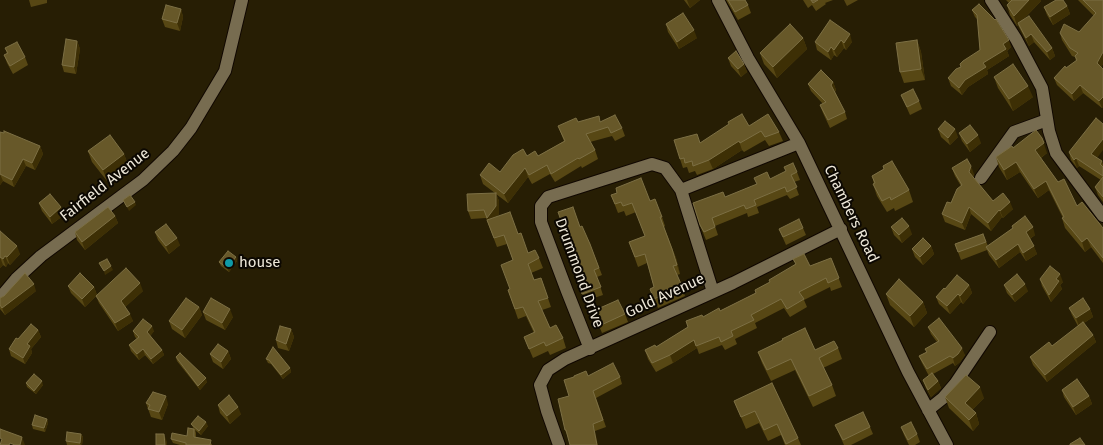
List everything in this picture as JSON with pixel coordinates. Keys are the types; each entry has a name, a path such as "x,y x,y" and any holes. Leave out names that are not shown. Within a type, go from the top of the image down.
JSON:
{"street":[{"name":"Fairfield Avenue","path":"0,298 16,279 41,256 143,180 173,151 191,128 225,71 242,0"},
{"name":"Chambers Road","path":"718,0 748,58 799,143 908,372 946,444"},
{"path":"991,0 1016,39 1042,88 1049,131 1056,153 1103,216"},
{"path":"981,178 1014,132 1048,120"},
{"path":"681,190 799,143"},
{"name":"Drummond Drive","path":"590,349 541,222 541,206 548,197 652,164 665,168 681,190 713,292"},
{"name":"Gold Avenue","path":"559,445 540,385 548,370 565,360 713,292 841,229"},
{"path":"928,410 943,398 955,384 990,332"}],"building":[{"path":"728,0 745,0 748,5 735,12"},
{"path":"1012,0 1029,0 1014,16 1007,5"},
{"path":"1056,0 1063,0 1067,6 1050,17 1044,7"},
{"path":"1083,0 1103,0 1103,52 1097,63 1103,69 1103,97 1099,101 1080,85 1072,94 1054,78 1065,66 1066,68 1077,60 1075,56 1078,53 1070,48 1060,33 1064,24 1079,32 1096,13"},
{"path":"979,4 996,19 1009,40 1003,44 1006,49 983,63 986,67 965,80 959,88 948,78 956,69 961,67 960,64 963,61 980,50 977,15 972,10"},
{"path":"166,5 181,9 177,23 162,19"},
{"path":"683,13 694,30 677,42 666,24"},
{"path":"1029,16 1052,48 1047,52 1031,34 1026,38 1018,23"},
{"path":"830,20 850,34 844,43 841,40 834,50 831,47 828,52 815,42"},
{"path":"790,24 803,38 773,67 760,53"},
{"path":"66,39 77,41 74,67 62,65"},
{"path":"917,40 921,69 900,72 896,43"},
{"path":"17,42 25,57 10,66 4,55 8,53 5,48"},
{"path":"736,51 744,64 738,69 728,58"},
{"path":"1013,64 1028,86 1009,99 994,77"},
{"path":"821,70 833,82 831,85 845,112 828,120 820,105 826,102 808,84"},
{"path":"913,89 919,101 907,107 901,95"},
{"path":"742,114 749,126 768,114 779,132 765,137 761,131 740,143 739,141 709,160 693,166 692,161 685,163 684,158 680,159 674,140 697,134 700,143"},
{"path":"615,115 622,128 611,133 608,127 586,134 595,150 551,174 547,165 529,175 525,168 504,194 480,175 489,163 500,172 513,155 523,149 527,156 535,151 538,156 565,141 558,126 576,118 578,122 599,116 600,122"},
{"path":"1096,118 1103,124 1103,139 1091,154 1102,161 1100,164 1103,167 1103,176 1076,158 1074,160 1069,152"},
{"path":"945,121 955,129 948,138 938,129"},
{"path":"970,125 978,135 967,144 959,133"},
{"path":"1036,130 1044,143 1035,150 1058,182 1064,179 1077,206 1082,202 1103,228 1103,258 1087,238 1082,242 1062,218 1064,217 1046,181 1034,189 1016,162 1004,170 996,157 1012,146 1013,148"},
{"path":"4,131 40,146 32,163 23,159 12,180 0,174 0,132 4,133"},
{"path":"110,135 124,154 103,170 88,151"},
{"path":"967,159 971,166 969,172 993,201 1003,193 1010,202 999,210 988,223 969,207 962,223 942,214 947,202 951,203 957,189 962,185 952,168"},
{"path":"892,161 909,190 891,200 890,197 882,201 873,184 875,183 872,176 884,169 883,166"},
{"path":"793,163 797,172 791,175 797,187 787,192 785,187 754,200 756,205 746,209 744,205 712,218 715,227 704,232 693,203 723,192 725,197 757,184 754,178 767,172 770,179 786,171 784,167"},
{"path":"1103,177 1103,197 1095,187"},
{"path":"641,178 650,201 655,199 662,217 660,217 677,265 673,266 682,286 654,299 650,289 654,287 645,254 635,257 629,242 645,236 632,203 623,206 621,202 615,204 611,195 617,193 616,188"},
{"path":"496,193 496,206 487,218 484,210 468,211 467,194"},
{"path":"50,194 61,207 50,217 39,203"},
{"path":"130,195 135,202 127,207 123,200"},
{"path":"108,207 115,216 82,242 75,232"},
{"path":"573,207 599,268 594,270 601,287 582,294 578,282 584,280 573,253 569,255 560,237 566,234 558,212"},
{"path":"510,212 518,234 521,233 528,253 535,250 539,258 528,264 534,280 541,278 548,298 538,301 550,328 556,325 563,338 546,346 544,342 529,349 524,337 535,332 523,307 515,309 501,265 513,260 504,235 494,238 487,220"},
{"path":"1025,216 1033,227 1026,232 1034,246 1023,253 1018,244 996,260 986,247 1013,228 1012,226"},
{"path":"902,218 909,226 899,235 891,227"},
{"path":"799,219 803,228 783,237 779,229"},
{"path":"166,224 177,238 166,246 155,232"},
{"path":"0,231 17,246 3,259 0,257"},
{"path":"983,234 986,242 958,252 955,244"},
{"path":"923,238 931,246 920,257 912,249"},
{"path":"228,251 236,257 227,268 219,262"},
{"path":"804,254 810,266 831,258 839,278 828,283 826,278 799,292 804,299 787,309 781,299 751,315 754,320 731,331 733,336 721,342 719,337 696,346 694,340 670,355 652,363 645,350 655,345 656,347 688,327 686,321 702,315 703,317 719,308 720,311 756,293 755,290 796,264 793,259"},
{"path":"107,259 111,266 104,271 99,263"},
{"path":"1050,266 1060,274 1056,279 1059,281 1049,295 1040,279"},
{"path":"126,268 140,283 121,301 130,314 115,323 96,296"},
{"path":"25,273 34,284 2,308 0,298"},
{"path":"80,273 94,287 82,299 68,286"},
{"path":"1017,274 1025,284 1012,295 1004,285"},
{"path":"957,275 969,285 960,296 958,294 947,306 936,297"},
{"path":"899,279 923,302 910,316 886,294"},
{"path":"186,298 199,307 182,330 169,321"},
{"path":"211,298 230,309 222,323 203,312"},
{"path":"1083,298 1090,309 1076,318 1069,308"},
{"path":"618,300 625,314 599,326 593,311"},
{"path":"939,318 962,348 953,358 950,356 927,369 919,356 927,352 925,349 939,341 928,327"},
{"path":"143,319 152,326 147,332 162,350 151,359 143,349 137,354 129,345 139,337 133,331"},
{"path":"1083,322 1093,335 1045,375 1030,357 1049,342 1052,346"},
{"path":"31,324 38,330 27,344 30,346 23,358 9,349 16,338 18,339"},
{"path":"280,326 291,329 286,344 276,340"},
{"path":"805,328 815,350 834,341 838,348 819,358 832,385 809,396 791,359 767,370 758,352"},
{"path":"218,344 228,351 221,362 210,354"},
{"path":"273,347 290,368 281,375 269,360 266,359"},
{"path":"180,353 206,378 198,386 176,357"},
{"path":"613,363 620,377 593,391 603,420 593,424 597,445 570,445 558,399 569,396 564,380 586,371 588,376"},
{"path":"932,373 938,381 928,390 923,380"},
{"path":"34,374 42,381 34,391 26,383"},
{"path":"966,375 980,387 965,403 976,413 969,420 945,397"},
{"path":"1077,379 1089,396 1073,407 1062,390"},
{"path":"772,383 798,438 786,444 777,424 764,430 755,411 741,417 734,401"},
{"path":"153,392 166,396 159,412 148,409 150,405 146,403"},
{"path":"229,395 238,407 227,416 218,405"},
{"path":"863,412 870,427 843,440 835,425"},
{"path":"35,415 47,419 44,428 32,425"},
{"path":"198,416 206,422 199,431 191,424"},
{"path":"911,422 917,434 908,440 901,427"},
{"path":"188,428 194,429 194,437 211,440 210,445 186,445 186,443 171,439 172,433 187,436"},
{"path":"0,429 22,437 20,445 10,443 9,445 0,445 2,439 0,438"},
{"path":"67,432 81,434 80,443 66,441"},
{"path":"156,434 164,434 165,445 156,445"},
{"path":"1080,438 1085,445 1070,445 1070,444"}],"place":[{"name":"house","path":"229,263"}]}
